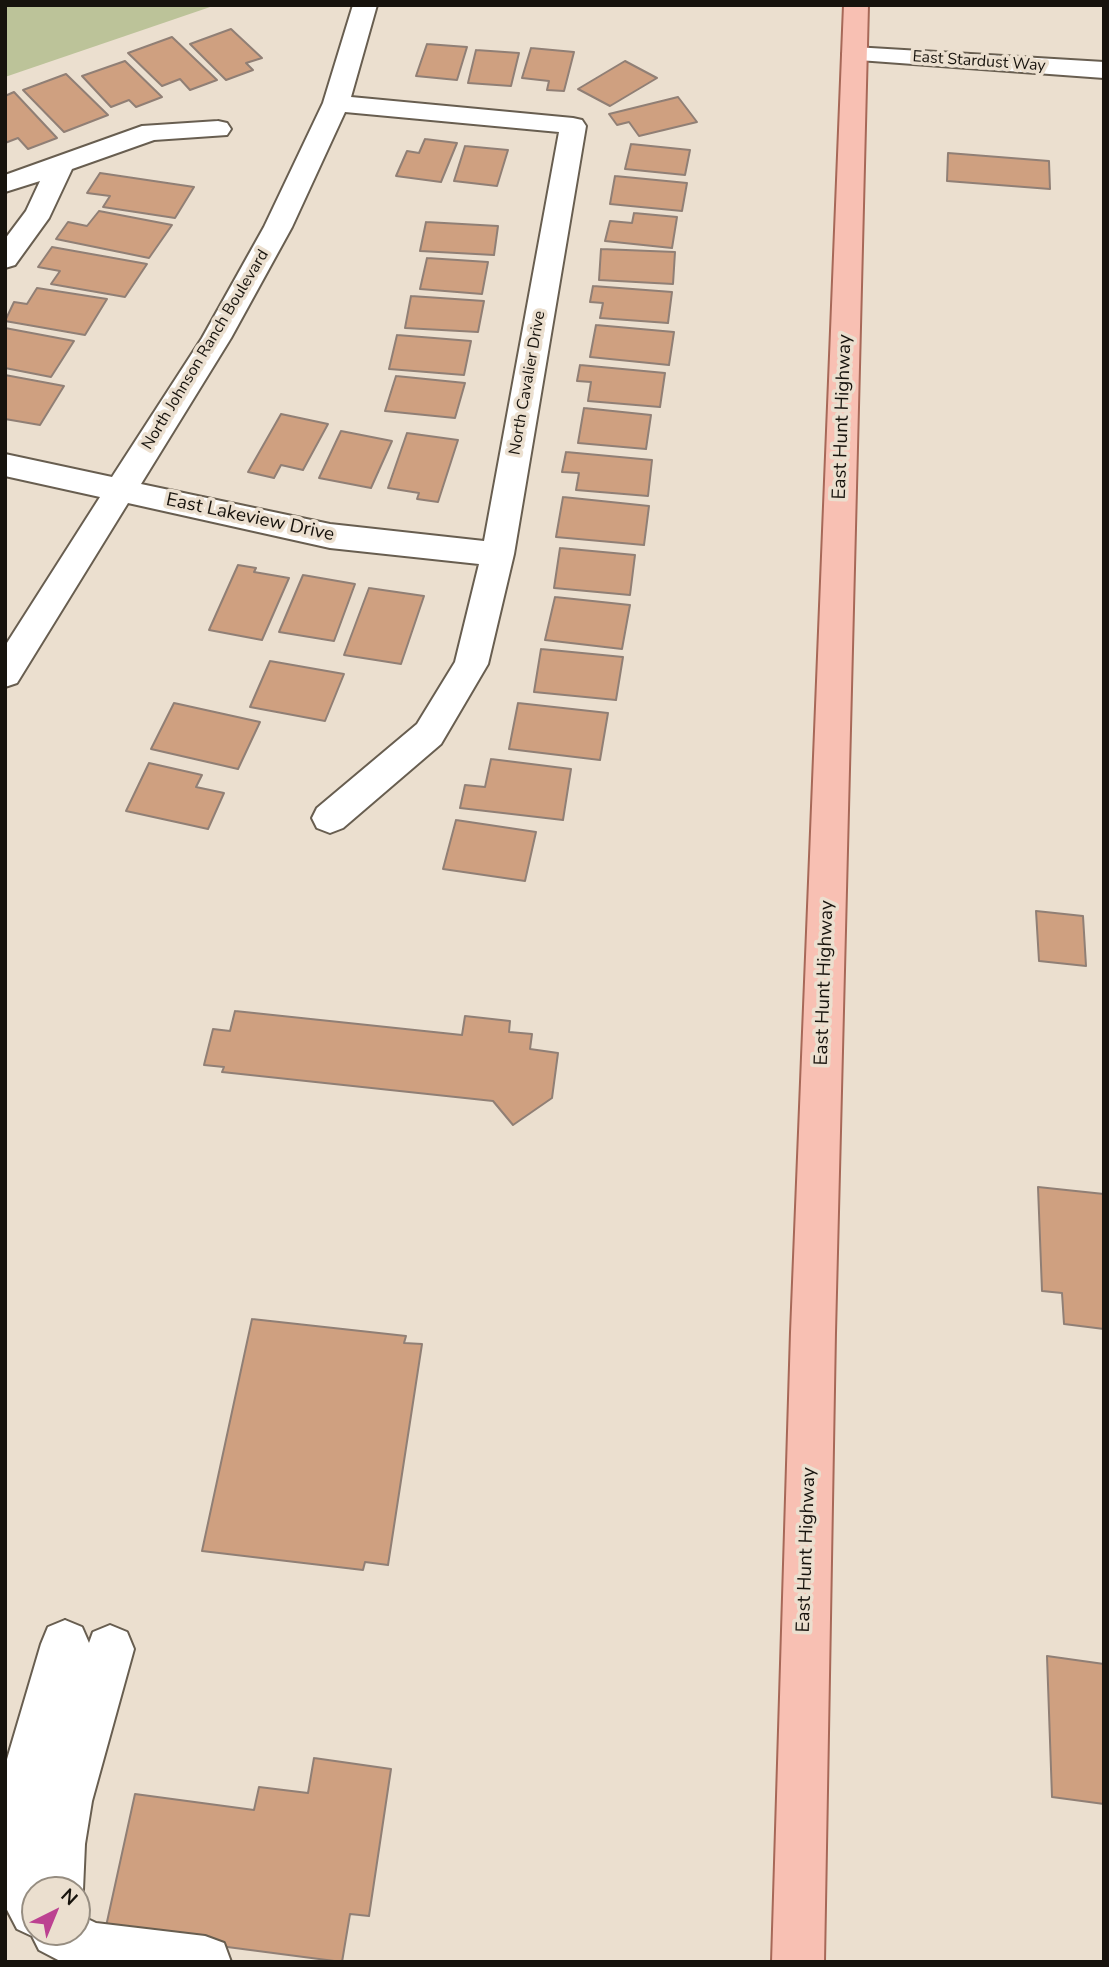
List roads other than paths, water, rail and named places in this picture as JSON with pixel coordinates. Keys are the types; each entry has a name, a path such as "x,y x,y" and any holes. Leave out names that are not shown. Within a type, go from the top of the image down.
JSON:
{"main road":[{"name":"East Hunt Highway","path":"798,1962 813,1332 856,5"}],"street":[{"name":"North Johnson Ranch Boulevard","path":"5,674 222,327 278,227 336,103 365,5"},
{"name":"East Stardust Way","path":"854,54 1104,70"},
{"name":"North Cavalier Drive","path":"330,818 429,734 471,664 498,554 573,126 336,103"},
{"path":"5,184 151,131 218,129"},
{"path":"5,259 38,212 61,164"},
{"name":"East Lakeview Drive","path":"5,465 330,536 498,554"},
{"path":"21,1883 11,1863 25,1784 88,1646 67,1801 58,1844 57,1876"},
{"path":"91,1939 205,1962"}]}
